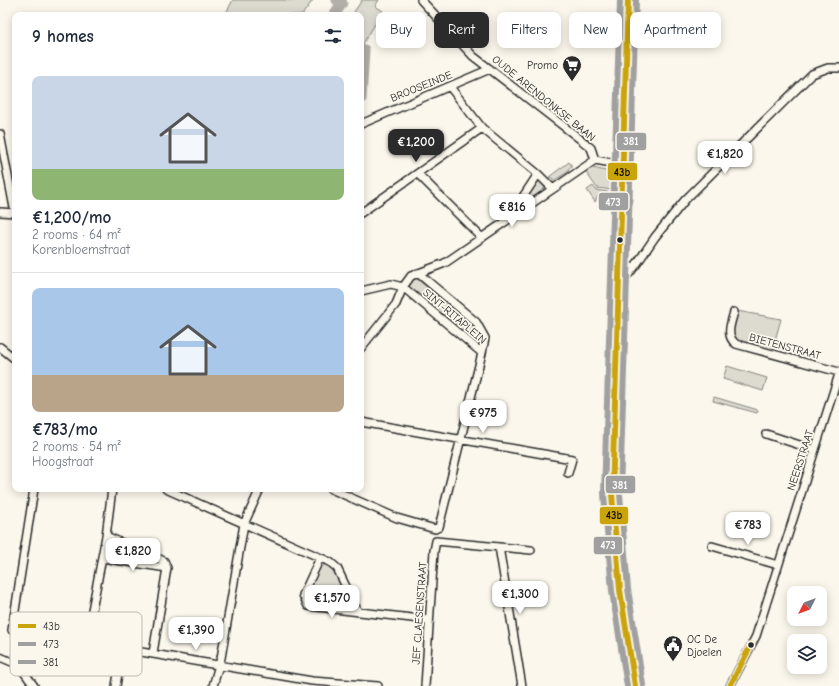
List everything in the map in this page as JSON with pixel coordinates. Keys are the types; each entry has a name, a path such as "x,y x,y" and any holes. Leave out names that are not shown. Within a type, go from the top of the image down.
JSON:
{"main road":[{"path":"628,0 612,460 612,517 623,624 635,686"}],"street":[{"name":"OUDE ARENDONKSE BAAN","path":"421,0 474,56 490,70 534,101 591,148 595,160"},
{"path":"619,280 628,275 655,237 685,200 812,74 828,68 839,68"},
{"name":"BROOSEINDE","path":"364,123 490,70"},
{"path":"450,87 482,128 553,188"},
{"path":"364,211 482,128"},
{"path":"0,134 12,197"},
{"path":"364,344 396,304 403,287 411,276 445,263 595,160 623,165"},
{"path":"418,174 482,238"},
{"path":"508,220 538,174"},
{"path":"0,212 12,213"},
{"name":"SINT-RITAPLEIN","path":"403,287 482,353 485,338 476,322 418,273"},
{"path":"364,290 390,284 403,287"},
{"name":"BIETENSTRAAT","path":"734,312 729,334 730,338 736,344 839,373"},
{"path":"0,347 12,357"},
{"path":"338,492 398,518 435,529 439,527 482,353"},
{"name":"NEERSTRAAT","path":"730,686 756,636 839,373"},
{"path":"364,423 572,459 568,474"},
{"path":"766,434 815,450"},
{"path":"15,612 34,492"},
{"path":"92,612 106,536 112,492"},
{"path":"173,492 330,562 337,568 358,612"},
{"path":"213,686 217,665 221,658 244,524 259,492"},
{"path":"106,536 164,561 167,568 153,653"},
{"name":"JEF CLAESENSTRAAT","path":"425,686 436,541 500,547"},
{"path":"712,546 778,565"},
{"path":"522,686 500,547 531,550"},
{"path":"102,558 167,568"},
{"path":"320,558 305,591 305,602 308,606 313,608 429,620"},
{"path":"142,651 312,681 362,686 378,686"},
{"path":"0,656 10,660"},
{"path":"27,676 34,686"},
{"path":"116,686 118,676"}],"shaded area":[{"path":"233,0 313,0 304,12 227,12"},
{"path":"362,0 379,0 375,6 383,11 376,12 376,22 364,42 364,12 354,12"},
{"path":"569,162 572,166 568,169 569,171 555,180 549,177"},
{"path":"593,168 613,174 612,190 597,188 585,171"},
{"path":"539,181 545,185 544,190 519,208 537,182"},
{"path":"593,186 596,190 613,193 612,198 598,196 595,202 587,190"},
{"path":"413,279 417,279 475,327 479,338 479,347 406,286"},
{"path":"737,311 781,319 772,351 736,341 732,332"},
{"path":"727,366 767,378 763,391 723,379"},
{"path":"714,397 758,410 757,413 713,401"},
{"path":"113,541 161,564 111,556 107,550 109,544"},
{"path":"325,565 334,570 347,597 345,603 340,607 317,605 308,600 307,595 309,588 318,568"}],"waterway":[{"path":"336,12 342,3 337,0"}],"transit line":[{"name":"473","path":"620,0 604,494 612,591 627,686"},
{"name":"43b","path":"628,0 612,494 620,590 635,686"},
{"name":"381","path":"636,0 620,494 628,589 643,685"},
{"name":"43b","path":"730,686 751,645"}],"place":[{"name":"Promo","path":"572,82"},
{"name":"OC De Djoelen","path":"673,662"}]}
